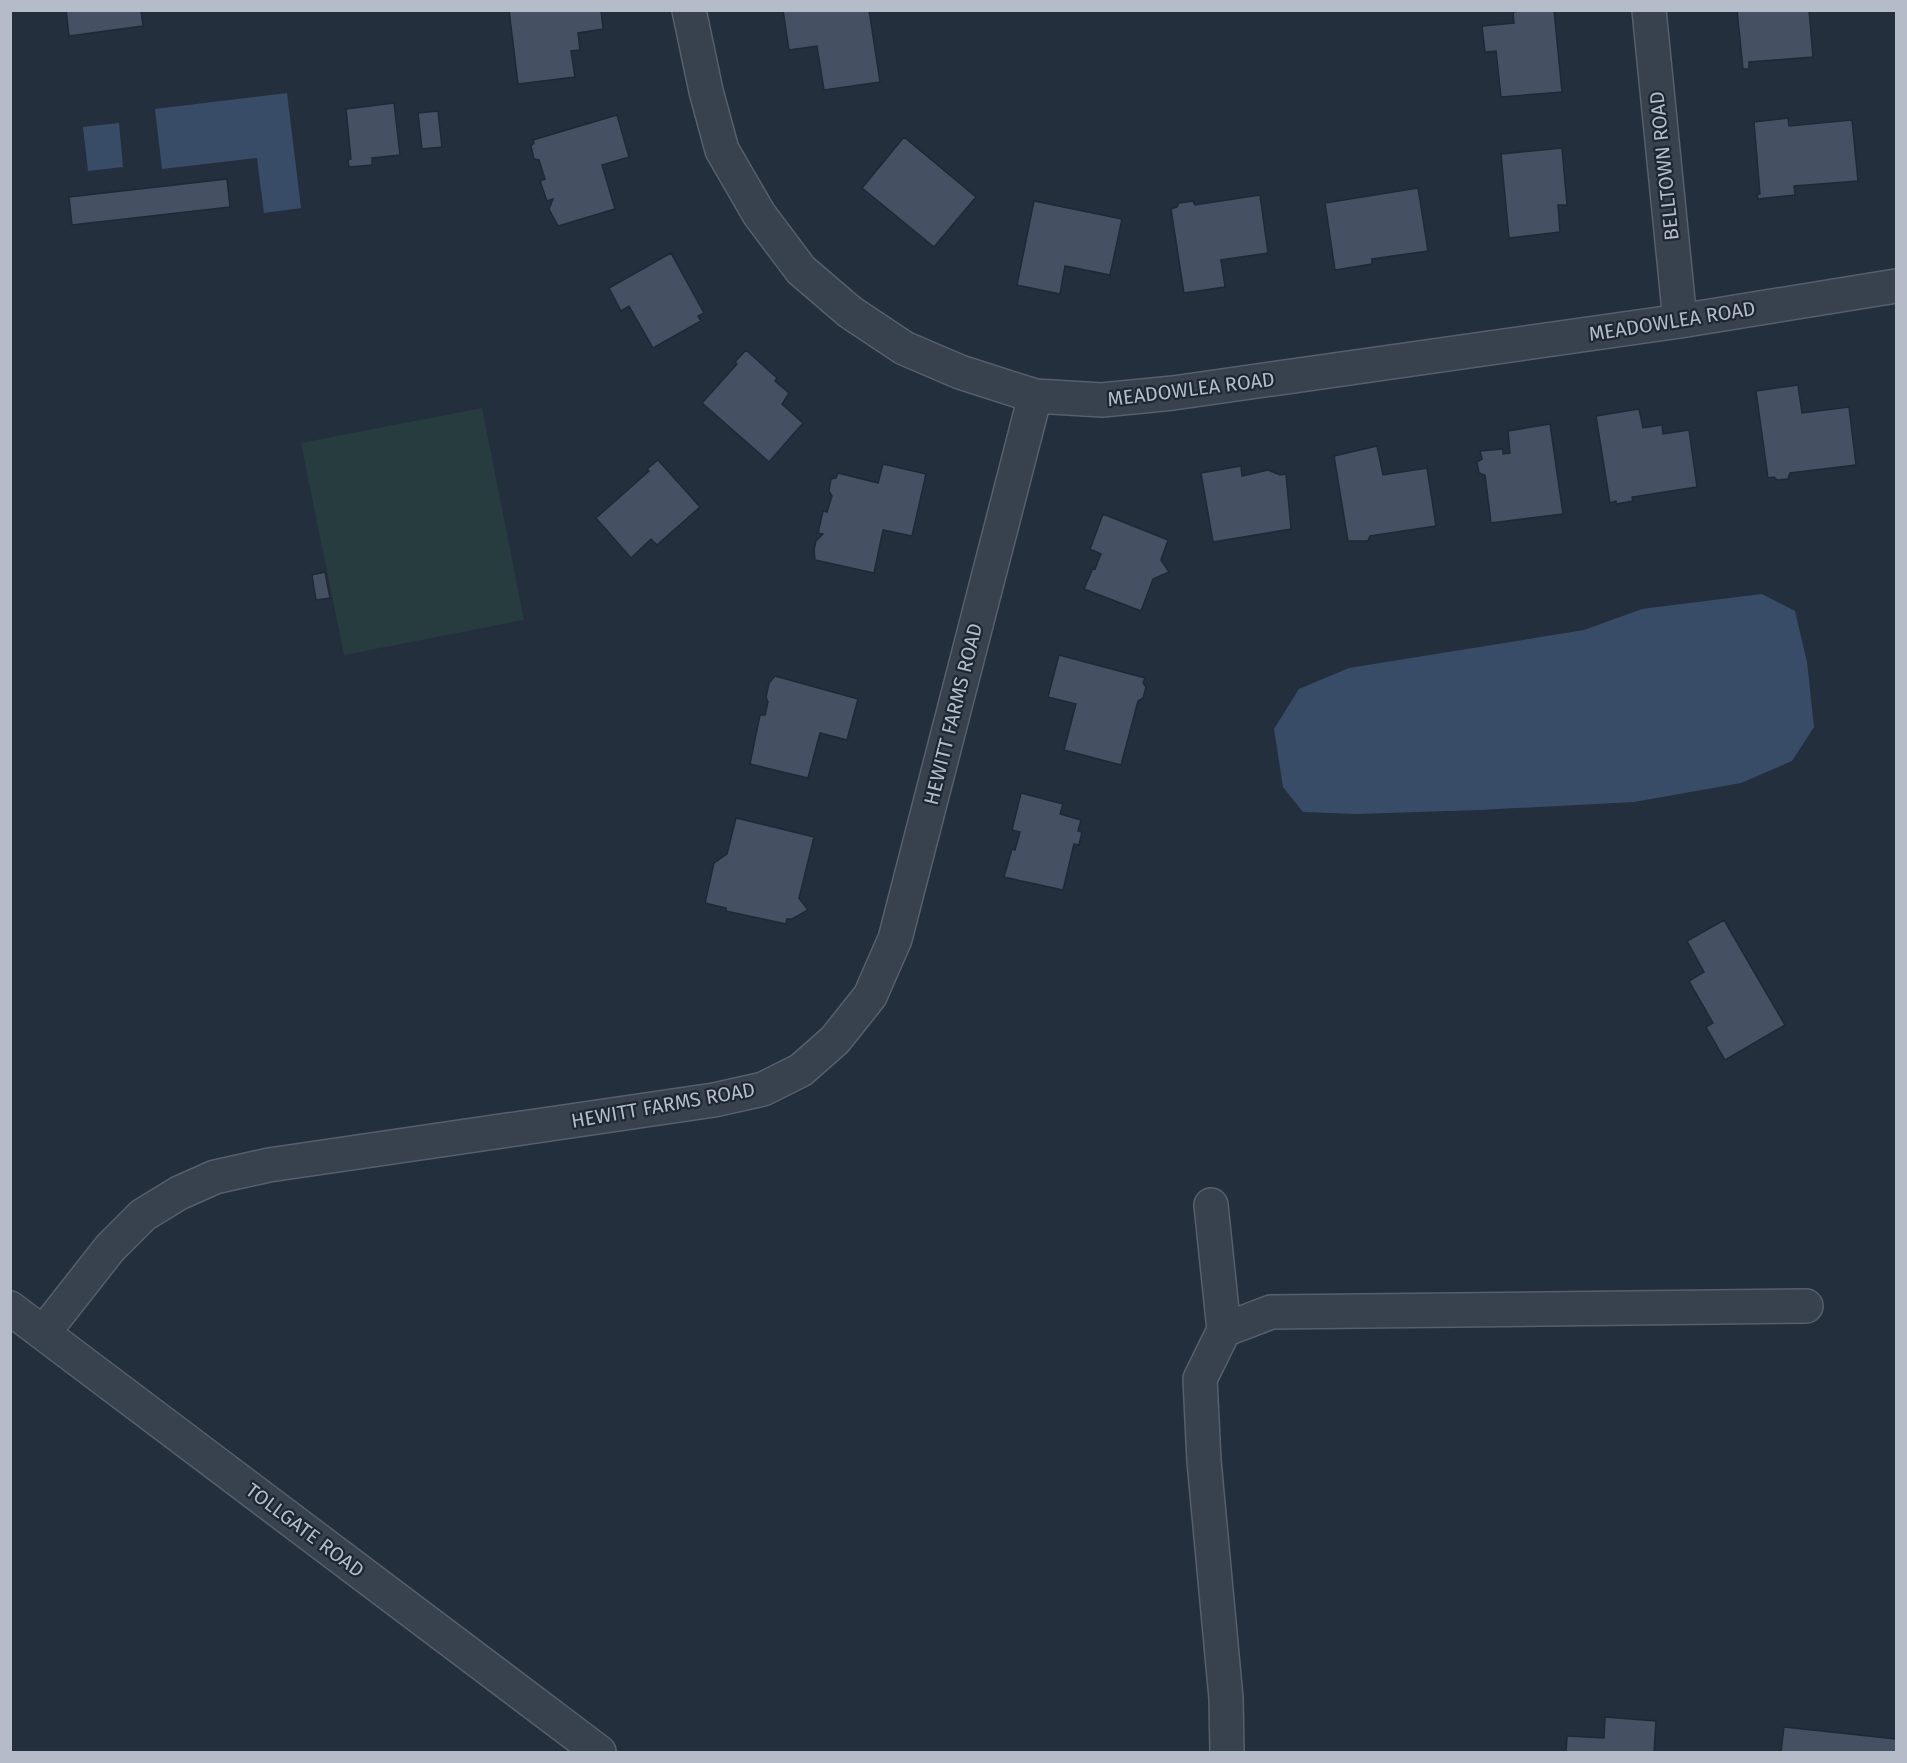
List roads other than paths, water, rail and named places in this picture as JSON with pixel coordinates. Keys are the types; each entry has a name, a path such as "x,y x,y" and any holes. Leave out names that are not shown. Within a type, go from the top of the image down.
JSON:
{"street":[{"name":"MEADOWLEA ROAD","path":"689,10 706,92 722,150 759,214 801,270 850,312 904,348 960,372 1035,396 1102,400 1173,393 1680,321 1896,286"},
{"name":"BELLTOWN ROAD","path":"1649,10 1680,321"},
{"name":"HEWITT FARMS ROAD","path":"44,1332 110,1248 143,1215 179,1193 215,1177 269,1165 763,1089 801,1070 835,1040 870,996 895,939 1035,396"},
{"path":"1211,1205 1224,1330 1200,1379 1204,1461 1226,1698 1227,1752"},
{"path":"1224,1330 1271,1312 1806,1306"},
{"name":"TOLLGATE ROAD","path":"10,1308 599,1752"}],"water":[{"path":"287,93 301,208 264,213 257,158 162,169 155,109"},
{"path":"119,123 123,167 88,171 83,127"},
{"path":"1762,594 1795,611 1807,662 1814,727 1792,761 1741,783 1634,802 1357,814 1303,812 1283,787 1274,729 1299,689 1349,668 1584,630 1642,609"}]}
